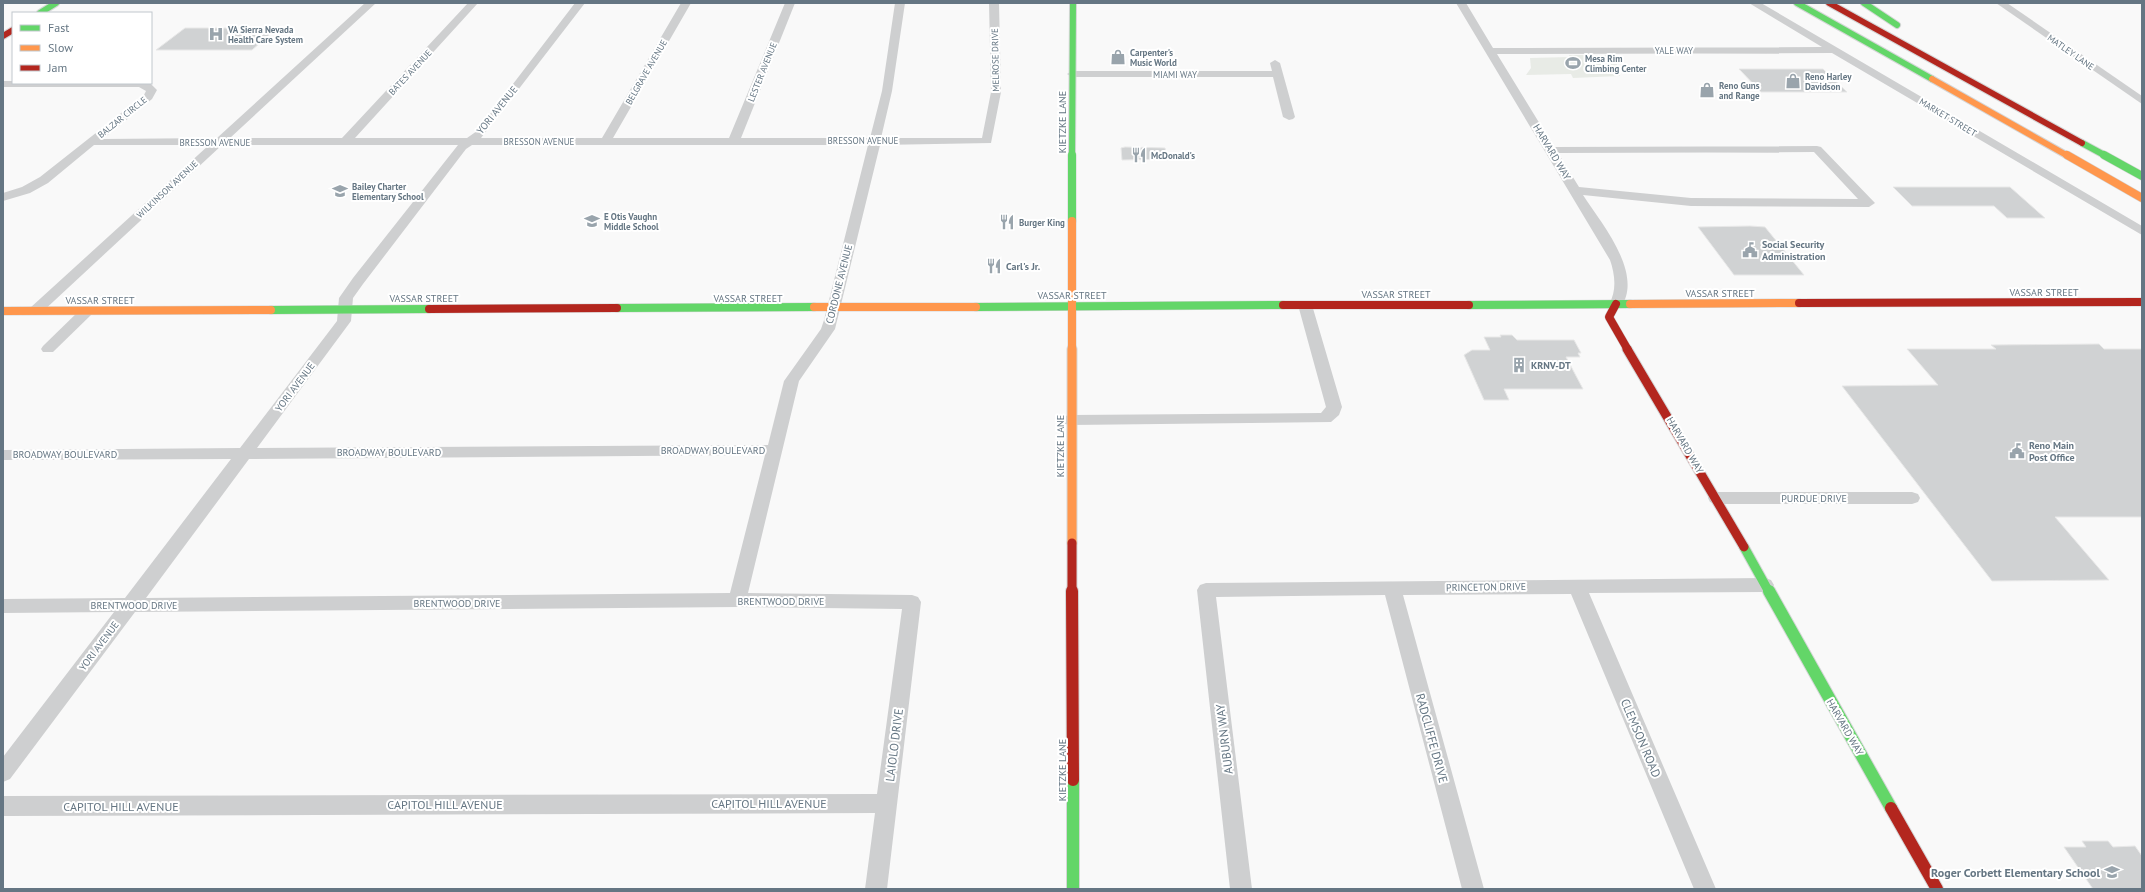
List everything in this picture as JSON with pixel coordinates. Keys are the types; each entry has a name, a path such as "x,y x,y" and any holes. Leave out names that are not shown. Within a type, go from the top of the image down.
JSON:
{"main road":[{"path":"42,12 56,3"},
{"name":"KIETZKE LANE","path":"1073,3 1071,420 1073,889"},
{"path":"1797,3 2142,198"},
{"path":"1829,3 2142,176"},
{"path":"1864,3 1904,30"},
{"path":"1786,7 1859,46 1930,79"},
{"path":"3,36 12,31"},
{"path":"1995,84 2054,126"},
{"name":"VASSAR STREET","path":"3,311 833,308 1072,305 2142,302"},
{"name":"HARVARD WAY","path":"1616,304 1609,317 1716,498 1937,889"}],"street":[{"name":"WILKINSON AVENUE","path":"35,311 371,3"},
{"name":"BATES AVENUE","path":"346,141 473,3"},
{"name":"YORI AVENUE","path":"3,773 342,324 344,321 346,298 358,281 461,148 481,133 580,3"},
{"name":"BELGRAVE AVENUE","path":"606,140 686,3"},
{"name":"LESTER AVENUE","path":"734,140 790,3"},
{"name":"CORDONE AVENUE","path":"737,600 792,381 828,329 888,92 900,3"},
{"name":"MELROSE DRIVE","path":"987,141 996,92 994,3"},
{"name":"HARVARD WAY","path":"1461,3 1551,150 1619,266 1621,295 1616,304"},
{"name":"MARKET STREET","path":"1754,3 2142,231"},
{"name":"MATLEY LANE","path":"2001,3 2142,101"},
{"name":"YALE WAY","path":"1489,51 1834,50"},
{"name":"MIAMI WAY","path":"1072,74 1276,68 1290,117"},
{"name":"BALZAR CIRCLE","path":"3,84 139,84 151,87 152,90 148,97 36,185 3,196"},
{"name":"BRESSON AVENUE","path":"92,142 606,140 987,141"},
{"path":"1551,150 1817,149 1869,203 1691,202 1574,190"},
{"path":"1071,420 1325,418 1334,411 1334,407 1305,305"},
{"path":"48,349 87,311"},
{"name":"BROADWAY BOULEVARD","path":"3,454 775,450"},
{"name":"PURDUE DRIVE","path":"1716,498 1912,498"},
{"name":"PRINCETON DRIVE","path":"1206,590 1765,585"},
{"name":"CLEMSON ROAD","path":"1577,586 1705,889"},
{"name":"RADCLIFFE DRIVE","path":"1392,588 1473,889"},
{"name":"AUBURN WAY","path":"1206,590 1241,889"},
{"name":"BRENTWOOD DRIVE","path":"3,606 737,600 912,602"},
{"name":"LAIOLO DRIVE","path":"876,889 912,602"},
{"name":"CAPITOL HILL AVENUE","path":"3,806 887,802"}],"shaded area":[{"name":"Mesa Rim Climbing Center","path":"1569,55 1614,55 1620,76 1573,78 1571,74 1526,75 1531,68 1530,58 1570,57"}],"building":[{"path":"185,28 277,28 252,50 156,50"},
{"name":"Reno Harley Davidson","path":"1739,69 1823,69 1847,92 1761,92"},
{"name":"McDonald's","path":"1121,148 1165,148 1167,159 1122,160"},
{"path":"1893,187 2010,187 2045,218 2007,218 1994,206 1912,206"},
{"name":"Social Security Administration","path":"1698,227 1765,227 1804,275 1734,275"},
{"name":"KRNV-DT","path":"1500,335 1512,335 1517,340 1574,340 1581,353 1578,353 1580,357 1566,357 1583,389 1504,389 1509,400 1484,400 1464,355 1472,350 1490,350 1484,337 1501,337"},
{"name":"Reno Main Post Office","path":"2099,344 2104,349 2142,349 2142,517 2055,517 2109,580 1992,581 1842,386 1938,385 1907,349 1996,349 1991,345"},
{"name":"Roger Corbett Elementary School","path":"2082,841 2108,841 2113,847 2135,846 2142,856 2142,889 2093,889 2064,847 2086,847"}],"traffic: fast":[{"path":"42,12 56,3"},
{"path":"1072,221 1073,3"},
{"path":"1797,3 1932,79"},
{"path":"1864,3 1897,25"},
{"path":"2082,143 2142,176"},
{"path":"1469,305 1630,304"},
{"path":"976,307 1283,305"},
{"path":"617,308 814,307"},
{"path":"271,310 429,309"},
{"path":"1744,547 1891,808"},
{"path":"1073,780 1073,889"}],"traffic: slow":[{"path":"1932,79 2142,198"},
{"path":"1072,221 1072,543"},
{"path":"1630,304 1799,303"},
{"path":"814,307 976,307"},
{"path":"3,311 271,310"}],"traffic: jam":[{"path":"1829,3 2082,143"},
{"path":"3,36 12,31"},
{"path":"1799,303 2142,302"},
{"path":"1616,304 1609,317 1612,323 1744,547"},
{"path":"1283,305 1469,305"},
{"path":"429,309 617,308"},
{"path":"1072,543 1073,780"},
{"path":"1891,808 1937,889"}],"place":[{"name":"VA Sierra Nevada Health Care System","path":"216,34"},
{"name":"Carpenter's Music World","path":"1118,57"},
{"name":"Mesa Rim Climbing Center","path":"1573,63"},
{"name":"Reno Harley Davidson","path":"1793,81"},
{"name":"Reno Guns and Range","path":"1707,90"},
{"name":"McDonald's","path":"1139,155"},
{"name":"Bailey Charter Elementary School","path":"340,191"},
{"name":"E Otis Vaughn Middle School","path":"592,221"},
{"name":"Burger King","path":"1007,222"},
{"name":"Social Security Administration","path":"1750,250"},
{"name":"Carl's Jr.","path":"994,266"},
{"name":"KRNV-DT","path":"1519,365"},
{"name":"Reno Main Post Office","path":"2017,451"},
{"name":"Roger Corbett Elementary School","path":"2112,872"}]}
